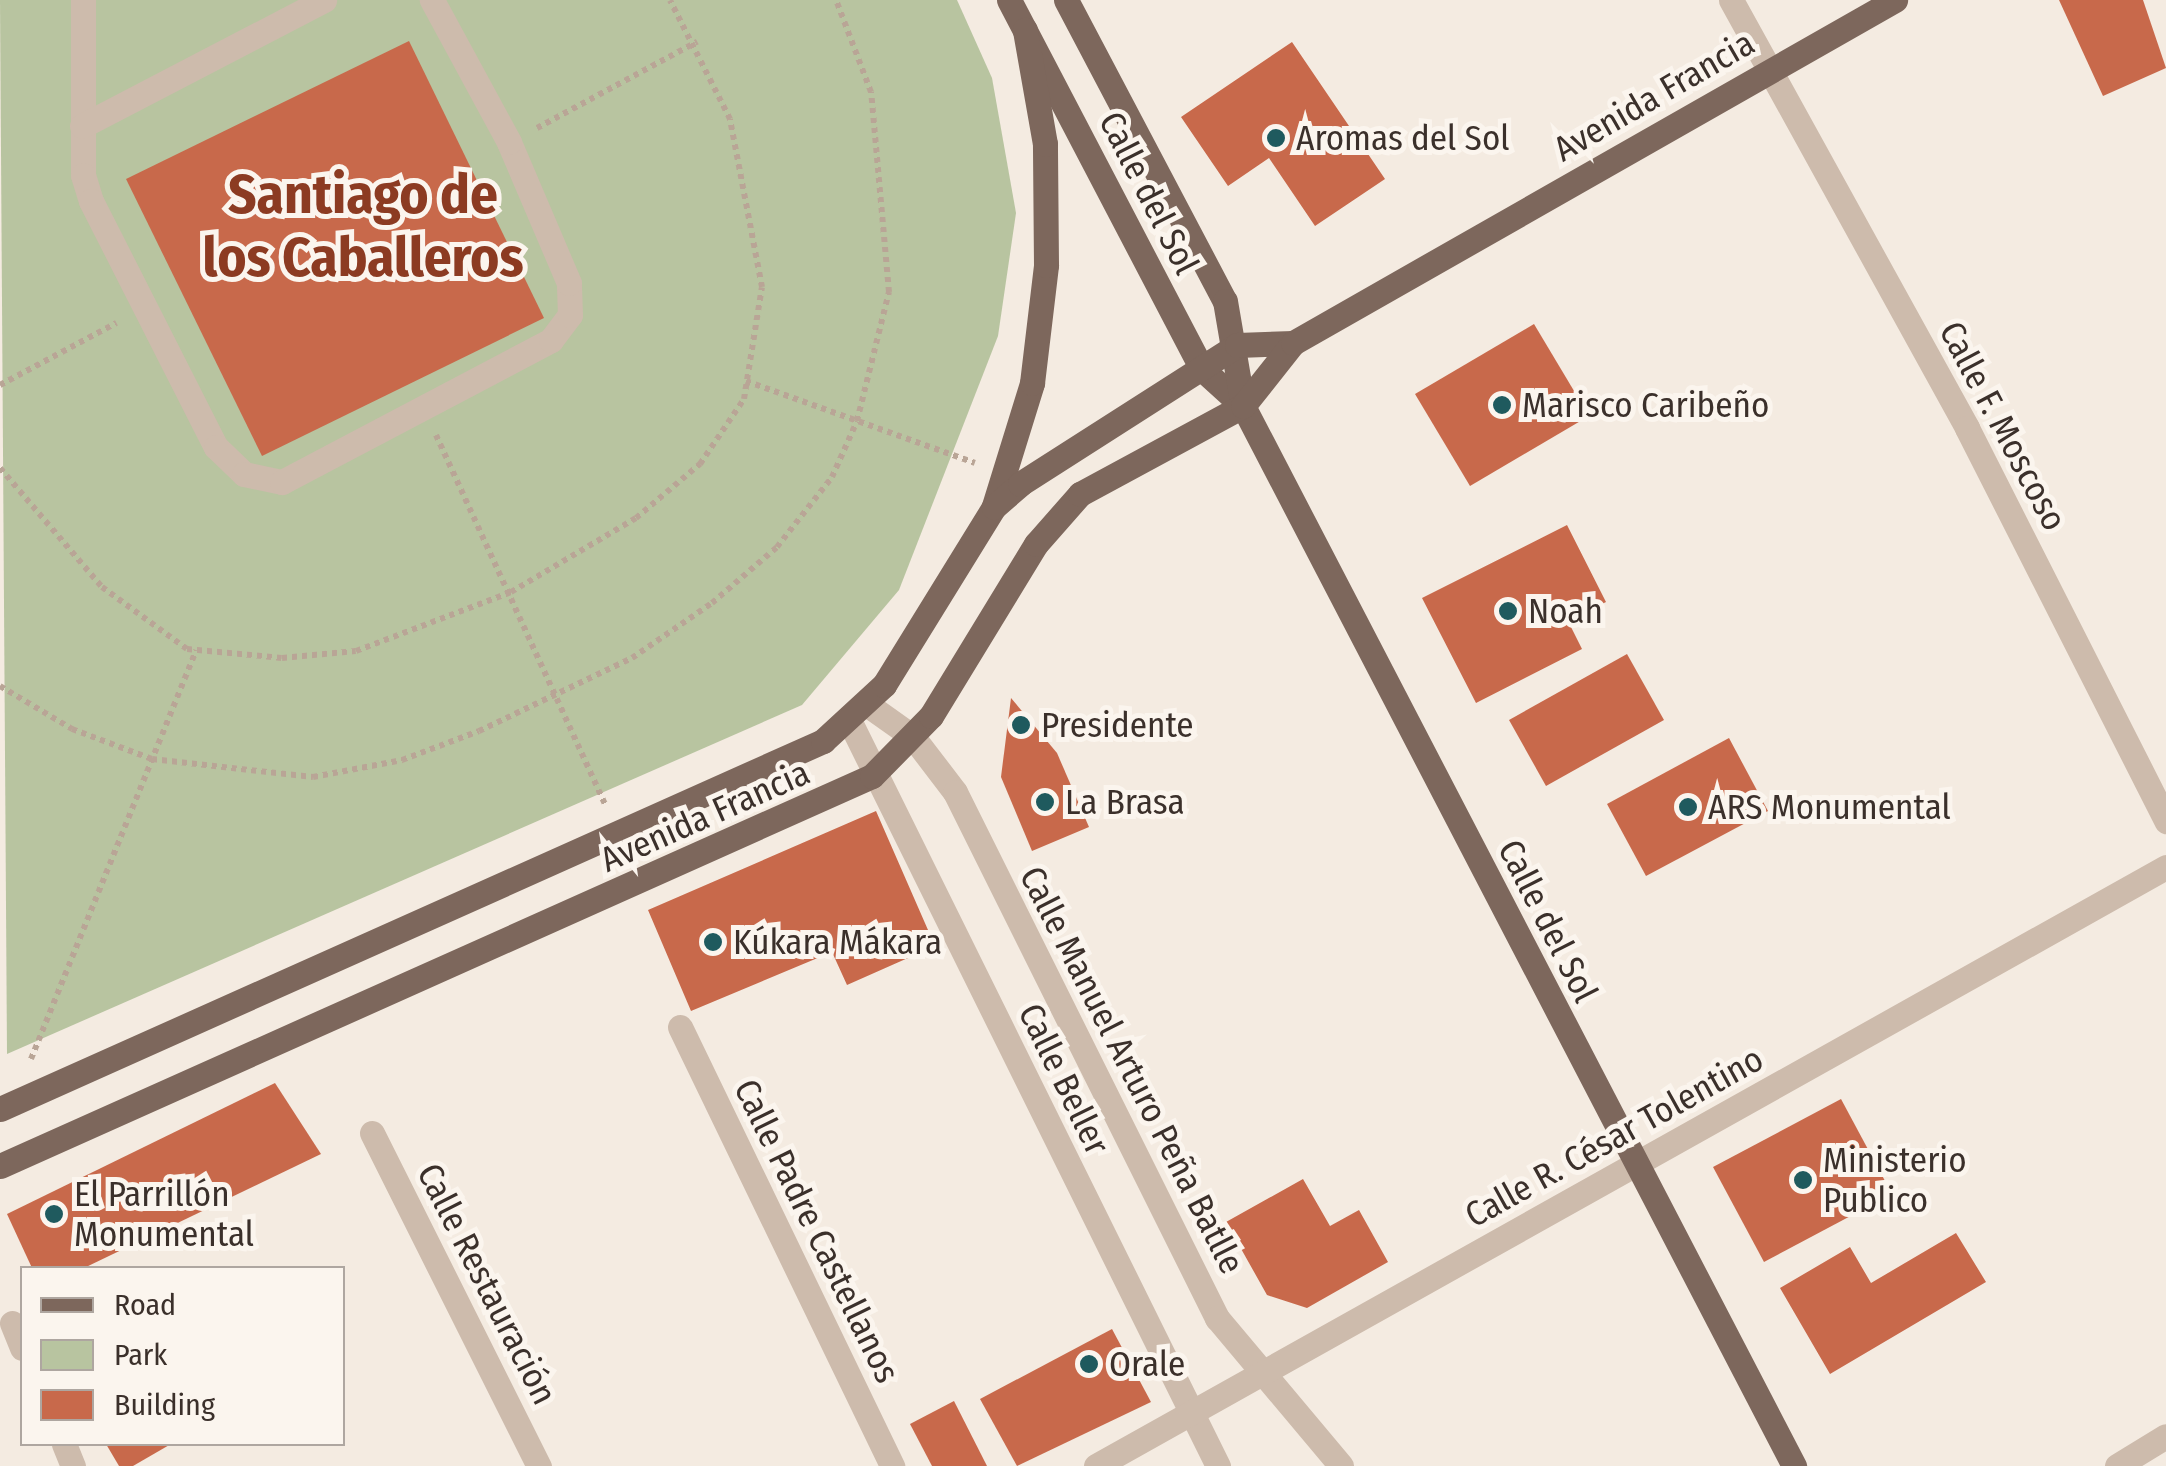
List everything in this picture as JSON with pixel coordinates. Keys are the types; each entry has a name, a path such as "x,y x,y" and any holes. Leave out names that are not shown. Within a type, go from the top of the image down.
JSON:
{"main road":[{"name":"Calle del Sol","path":"1008,0 1202,369 1244,406"},
{"name":"Calle del Sol","path":"1066,0 1225,302 1237,345 1244,406 1794,1466"},
{"name":"Avenida Francia","path":"0,1166 872,776 913,737 1064,508 1244,406 1293,343 1895,0"},
{"path":"859,714 994,507 1032,383 1046,265 1044,144 1025,30"},
{"name":"Avenida Francia","path":"1237,345 1293,343"},
{"path":"994,507 1237,345"},
{"name":"Avenida Francia","path":"7,1106 618,831 859,714"}],"street":[{"path":"83,0 82,126 91,201 216,447 262,482 282,482 424,412 552,340 570,314 569,283 510,142 432,0"},
{"path":"82,126 324,0"},
{"name":"Calle F. Moscoso","path":"1731,0 1968,428 2166,820"},
{"name":"Calle Manuel Arturo Peña Batlle","path":"859,714 913,737 954,792 1188,1261 1257,1375 1341,1466"},
{"name":"Calle Beller","path":"859,714 872,776 1218,1466"},
{"name":"Calle R. César Tolentino","path":"1096,1466 2166,868"},
{"name":"Calle Padre Castellanos","path":"680,1027 892,1466"},
{"name":"Calle Restauración","path":"372,1133 539,1466"},
{"path":"12,1323 20,1343"},
{"path":"2117,1466 2166,1436"}],"path":[{"path":"0,468 102,586 196,650 282,658 356,651 511,592 636,518 700,464 746,380 762,288 751,203 697,42 670,0"},
{"path":"0,686 72,729 152,759 312,777 402,760 559,696 696,614 777,547 832,477 856,420 888,292 871,92 836,0"},
{"path":"510,142 697,42"},
{"path":"0,384 144,309"},
{"path":"746,380 1005,474"},
{"path":"424,412 511,592 618,831"},
{"path":"7,1106 196,650"}],"green space":[{"path":"0,0 957,0 992,78 1016,213 998,336 899,590 802,705 7,1054"}],"building":[{"path":"2059,0 2143,0 2166,68 2103,96"},
{"path":"409,41 544,318 262,456 126,179"},
{"name":"Aromas del Sol","path":"1292,42 1385,179 1315,226 1269,158 1228,186 1181,117"},
{"name":"Marisco Caribeño","path":"1534,324 1589,416 1470,486 1415,394"},
{"name":"Noah","path":"1567,525 1606,602 1568,621 1582,649 1476,703 1422,598"},
{"path":"1627,654 1664,720 1546,786 1509,720"},
{"name":"La Brasa","path":"1011,698 1057,753 1089,827 1032,851 1001,777"},
{"name":"ARS Monumental","path":"1729,738 1768,811 1646,876 1607,804"},
{"path":"876,811 935,946 847,985 832,952 691,1011 648,910"},
{"path":"275,1083 321,1154 88,1266 31,1266 7,1214"},
{"name":"Ministerio Publico","path":"1841,1099 1892,1194 1764,1262 1713,1167"},
{"path":"1303,1179 1330,1226 1359,1210 1388,1262 1307,1308 1267,1295 1226,1222"},
{"path":"1956,1233 1986,1282 1830,1374 1780,1288 1850,1247 1871,1283"},
{"name":"Orale","path":"1112,1329 1151,1402 1017,1466 980,1399"},
{"path":"954,1401 987,1466 932,1466 910,1424"},
{"path":"107,1446 168,1446 133,1466 119,1466"}],"place":[{"name":"Aromas del Sol","path":"1276,138"},
{"name":"Marisco Caribeño","path":"1502,405"},
{"name":"Noah","path":"1508,611"},
{"name":"Presidente","path":"1021,725"},
{"name":"La Brasa","path":"1045,802"},
{"name":"ARS Monumental","path":"1688,807"},
{"name":"Kúkara Mákara","path":"713,942"},
{"name":"Ministerio Publico","path":"1803,1180"},
{"name":"El Parrillón Monumental","path":"54,1214"},
{"name":"Orale","path":"1089,1364"}],"district":[{"name":"Santiago de los Caballeros","path":"363,226"}]}
